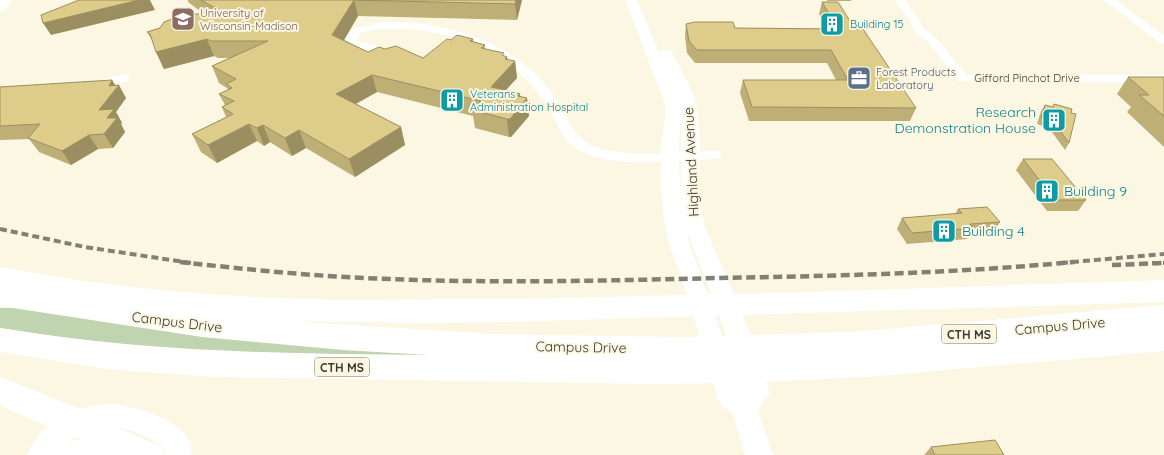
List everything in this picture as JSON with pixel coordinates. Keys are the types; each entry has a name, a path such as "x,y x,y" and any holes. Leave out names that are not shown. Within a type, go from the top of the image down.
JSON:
{"main road":[{"path":"0,277 63,289 150,300 326,312 474,312 1164,291"},
{"name":"Campus Drive","path":"0,295 154,319 343,338 492,346 683,360"},
{"name":"Campus Drive","path":"778,358 852,344 1164,316"},
{"name":"Campus Drive","path":"0,340 73,352 180,362 250,366 1008,354 1164,339"},
{"path":"0,391 76,423"}],"street":[{"path":"0,8 7,0"},
{"name":"Gifford Pinchot Drive","path":"899,0 915,21 918,30 932,40 962,78 1164,79"},
{"path":"1109,0 1164,40"},
{"name":"Highland Avenue","path":"639,4 686,95 690,117 692,217 714,305 730,397 744,407 760,455"},
{"name":"Highland Avenue","path":"639,4 642,31 672,101 674,111 670,156 670,187 679,243 714,305"},
{"path":"402,57 354,45 351,42 356,31 377,25 432,28 461,35 480,42 505,56 545,91 574,141 579,145 594,152 613,156 715,156"},
{"path":"459,46 480,42"},
{"path":"82,88 98,86 124,78"},
{"path":"41,455 55,436 76,423 98,417 124,417 171,436 176,442 178,454"},
{"path":"76,423 150,455"},
{"path":"68,455 88,446 119,442"}],"green space":[{"path":"0,308 16,308 446,354 445,358 300,357 99,343 0,328"}],"building":[{"path":"79,0 139,0 43,23 41,15"},
{"name":"Veterans Administration Hospital","path":"201,0 354,0 332,35 368,52 379,47 385,49 396,46 423,58 447,39 451,40 457,35 473,39 470,41 485,45 481,48 504,53 502,55 507,57 505,59 515,61 491,87 514,92 520,94 518,96 527,98 510,119 507,119 472,110 481,101 372,75 336,94 401,127 349,159 299,130 285,138 263,125 257,128 249,124 208,145 192,134 233,114 222,107 234,101 219,94 232,88 226,84 236,79 212,66 268,41 211,41 207,39 156,52 150,34 147,32 160,28 164,22 185,14 226,14"},
{"path":"354,0 516,0 515,4"},
{"path":"822,2 838,2 855,29 863,29 916,108 752,107 743,80 848,80 831,50 697,50 689,41 686,24 695,22 733,22 735,28 838,29"},
{"path":"1128,77 1164,77 1164,116 1139,95 1149,95"},
{"path":"112,80 109,86 119,85 99,110 114,109 107,118 117,118 104,134 89,135 62,151 28,138 40,124 0,126 0,87"},
{"path":"1054,104 1072,109 1071,113 1076,114 1069,143 1053,121 1041,118 1045,105 1053,107"},
{"path":"1023,159 1052,159 1086,200 1055,200"},
{"path":"987,207 1000,222 970,224 973,228 912,233 902,218 962,213 958,209"},
{"path":"995,440 1004,455 935,455 931,447"}],"railway":[{"path":"0,229 85,247 191,263"},
{"path":"1061,263 1164,254"},
{"path":"180,262 283,273 439,281 626,280 853,275 985,269 1074,262"},
{"path":"1112,265 1164,263 1152,263"}],"place":[{"name":"University of Wisconsin-Madison","path":"183,19"},
{"name":"Building 15","path":"832,24"},
{"name":"Forest Products Laboratory","path":"859,78"},
{"name":"Veterans Administration Hospital","path":"452,100"},
{"name":"Research Demonstration House","path":"1054,120"},
{"name":"Building 9","path":"1047,191"},
{"name":"Building 4","path":"944,231"}]}
